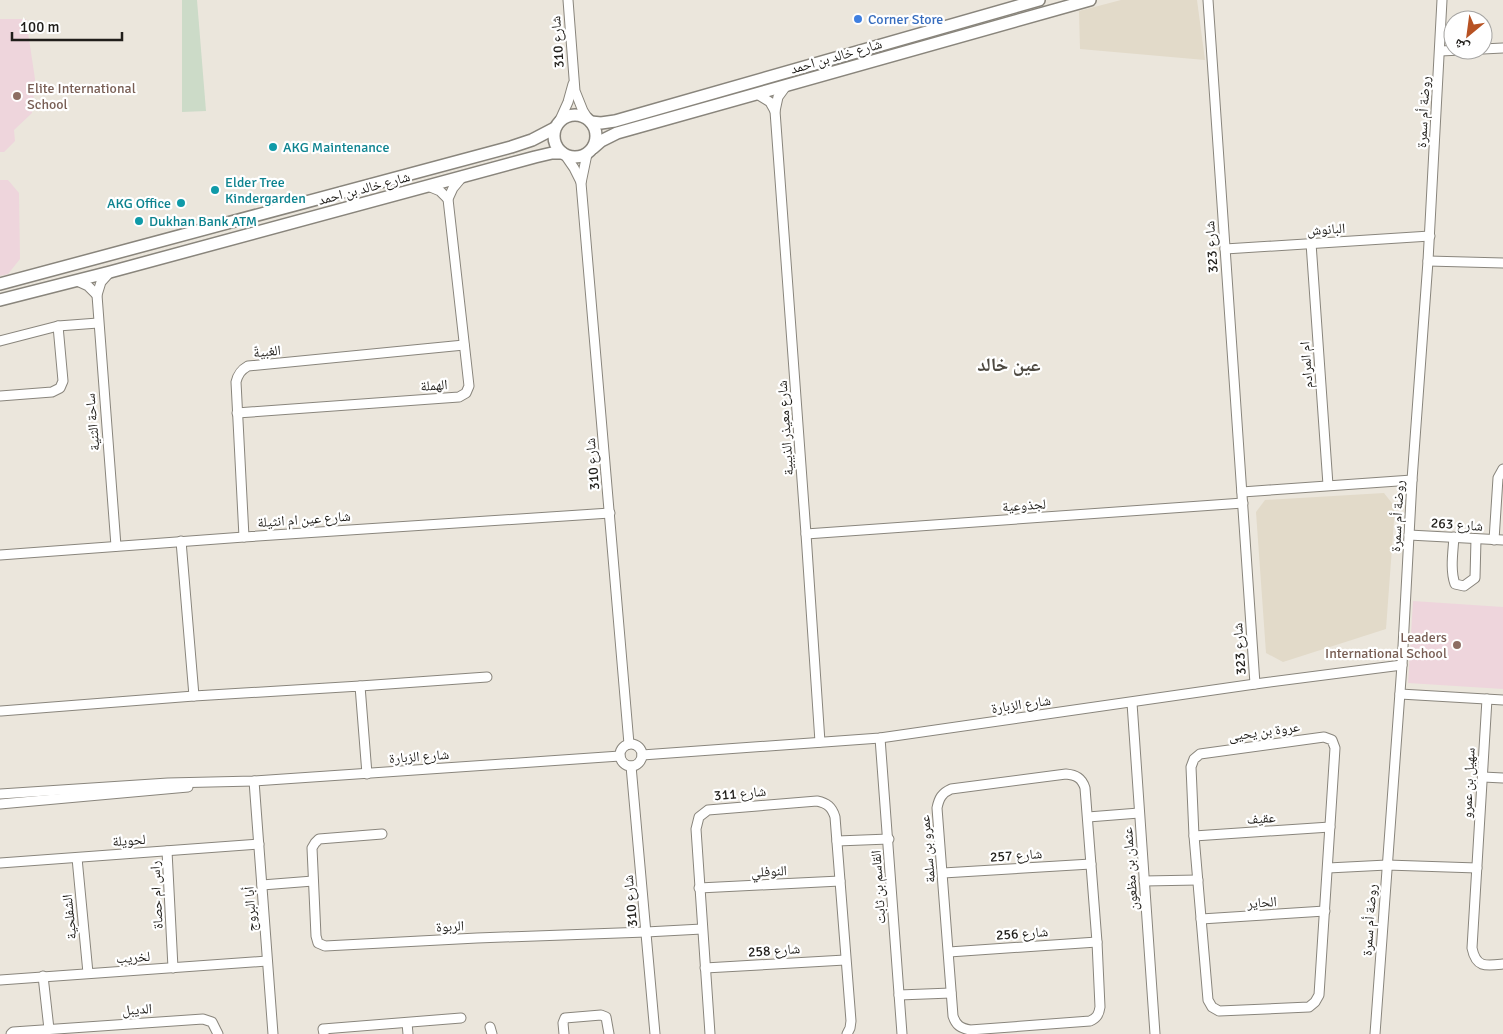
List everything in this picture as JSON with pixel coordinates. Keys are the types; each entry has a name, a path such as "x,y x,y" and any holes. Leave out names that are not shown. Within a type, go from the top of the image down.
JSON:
{"main road":[{"name":"شارع خالد بن احمد","path":"590,121 601,123 615,121 1038,0"},
{"name":"شارع خالد بن احمد","path":"590,151 617,133 1090,0"},
{"path":"577,115 590,121 597,138 590,151 576,158 564,154 558,149 554,139 557,125 564,118 577,115"},
{"name":"شارع خالد بن احمد","path":"0,284 517,146 532,140 557,125"},
{"name":"شارع خالد بن احمد","path":"0,300 77,281 544,154 564,154"}],"street":[{"name":"شارع 310","path":"568,0 574,81 578,101 590,121"},
{"name":"شارع 323","path":"1208,0 1255,684"},
{"name":"روضة أم سمرة","path":"1375,1034 1402,666 1412,480 1430,236 1442,0"},
{"name":"شارع 310","path":"557,125 568,102 574,81"},
{"name":"شارع معيذر الذيبية","path":"786,86 778,97 775,111 820,742"},
{"path":"757,94 770,102 775,111"},
{"name":"شارع 310","path":"581,183 590,151"},
{"name":"شارع 310","path":"564,154 574,168 581,183 629,744"},
{"path":"428,186 440,191 448,199 453,188 463,176"},
{"name":"الهملة","path":"237,413 459,397 466,394 469,386 448,199"},
{"name":"البانوش","path":"1225,249 1430,236"},
{"name":"ام المرادم","path":"1311,244 1328,485"},
{"path":"1428,261 1503,263"},
{"path":"77,281 88,286 97,295 101,282 110,272"},
{"name":"ساحة الثنية","path":"97,295 116,546"},
{"path":"0,341 58,326 98,322"},
{"path":"0,396 52,392 60,388 64,382 58,326"},
{"name":"الغبيةّ","path":"244,537 236,382 240,372 248,366 464,345"},
{"path":"1498,540 1498,478 1503,469"},
{"path":"1242,492 1412,480"},
{"name":"لجذوعية","path":"806,534 1243,503"},
{"name":"شارع عين ام انثيلة","path":"0,555 181,541 610,513"},
{"name":"شارع 263","path":"1410,535 1498,540"},
{"path":"1454,537 1453,579 1455,584 1464,586 1475,578 1476,539"},
{"path":"181,541 194,696"},
{"name":"شارع الزبارة","path":"642,755 880,738 1255,684 1402,666"},
{"path":"1,711 487,677"},
{"path":"360,686 367,774"},
{"path":"1400,694 1503,700"},
{"name":"سهيل بن عمرو","path":"1487,699 1472,948 1474,957 1478,962 1485,965 1503,964"},
{"name":"عثمان بن مظعون","path":"1132,703 1155,1034"},
{"name":"عروة بن يحيى","path":"1324,737 1332,740 1336,748 1319,995 1309,1007 1219,1010 1212,1007 1208,1000 1194,836 1191,767 1194,759 1200,754 1324,737"},
{"name":"القاسم بن ثابت","path":"880,738 902,1034"},
{"path":"629,744 637,745 642,755 638,763 631,766 624,764 620,756 622,748 629,744"},
{"name":"شارع الزبارة","path":"0,794 168,783 254,781 620,756"},
{"name":"شارع 310","path":"631,766 655,1034"},
{"name":"عمرو بن سلمة","path":"1066,774 1074,775 1083,782 1088,817 1100,1007 1097,1016 1090,1022 970,1030 959,1027 953,1016 951,993 937,808 941,795 951,789 1066,774"},
{"path":"1483,776 1503,778"},
{"name":"أبا البروج","path":"254,781 273,1034"},
{"name":"شارع الزبارة","path":"0,804 170,790 220,783"},
{"name":"شارع 311","path":"710,1034 696,829 699,817 708,810 817,801 824,802 833,811 837,841 851,1021 847,1034"},
{"path":"1088,817 1139,813"},
{"name":"عقيف","path":"1194,836 1330,827"},
{"name":"الربوة","path":"382,834 319,839 312,848 316,936 318,943 325,946 646,932"},
{"path":"837,841 889,839"},
{"name":"لحويلة","path":"0,863 259,844"},
{"name":"راس ام حصاة","path":"167,852 173,968"},
{"name":"الشفلحية","path":"76,858 88,974"},
{"name":"شارع 257","path":"943,873 1091,864"},
{"path":"1328,868 1387,865 1477,868"},
{"path":"1144,880 1198,880"},
{"path":"262,885 313,881"},
{"name":"النوفلي","path":"699,888 840,881"},
{"name":"الحاير","path":"1201,920 1324,911"},
{"path":"646,932 702,929"},
{"name":"شارع 256","path":"949,952 1097,942"},
{"name":"شارع 258","path":"705,968 845,960"},
{"name":"لخريب","path":"0,980 267,961"},
{"path":"43,976 49,1029"},
{"path":"899,995 951,993"},
{"path":"564,1034 563,1023 565,1018 601,1015 606,1018 609,1034"},
{"path":"324,1034 323,1029 461,1018"},
{"name":"الديبل","path":"11,1034 13,1032 49,1029 203,1019 212,1022 218,1034"},
{"path":"407,1023 408,1034"}],"shaded area":[{"path":"1121,0 1197,0 1205,60 1080,49 1079,11"},
{"name":"Elite International School","path":"0,19 26,19 35,79 32,113 14,130 15,141 4,152 0,152"},
{"path":"0,180 8,180 19,193 20,259 8,274 0,276"},
{"path":"1384,493 1395,507 1386,629 1283,662 1266,653 1256,512 1265,500"},
{"name":"Leaders International School","path":"1413,601 1503,607 1503,689 1408,683"}],"green space":[{"path":"182,0 197,0 206,111 182,112"}],"place":[{"name":"Corner Store","path":"858,19"},
{"name":"Elite International School","path":"17,96"},
{"name":"AKG Maintenance","path":"273,147"},
{"name":"Elder Tree Kindergarden","path":"215,190"},
{"name":"AKG Office","path":"181,203"},
{"name":"Dukhan Bank ATM","path":"139,221"},
{"name":"Leaders International School","path":"1457,645"}],"district":[{"name":"عين خالد","path":"1009,364"}]}
